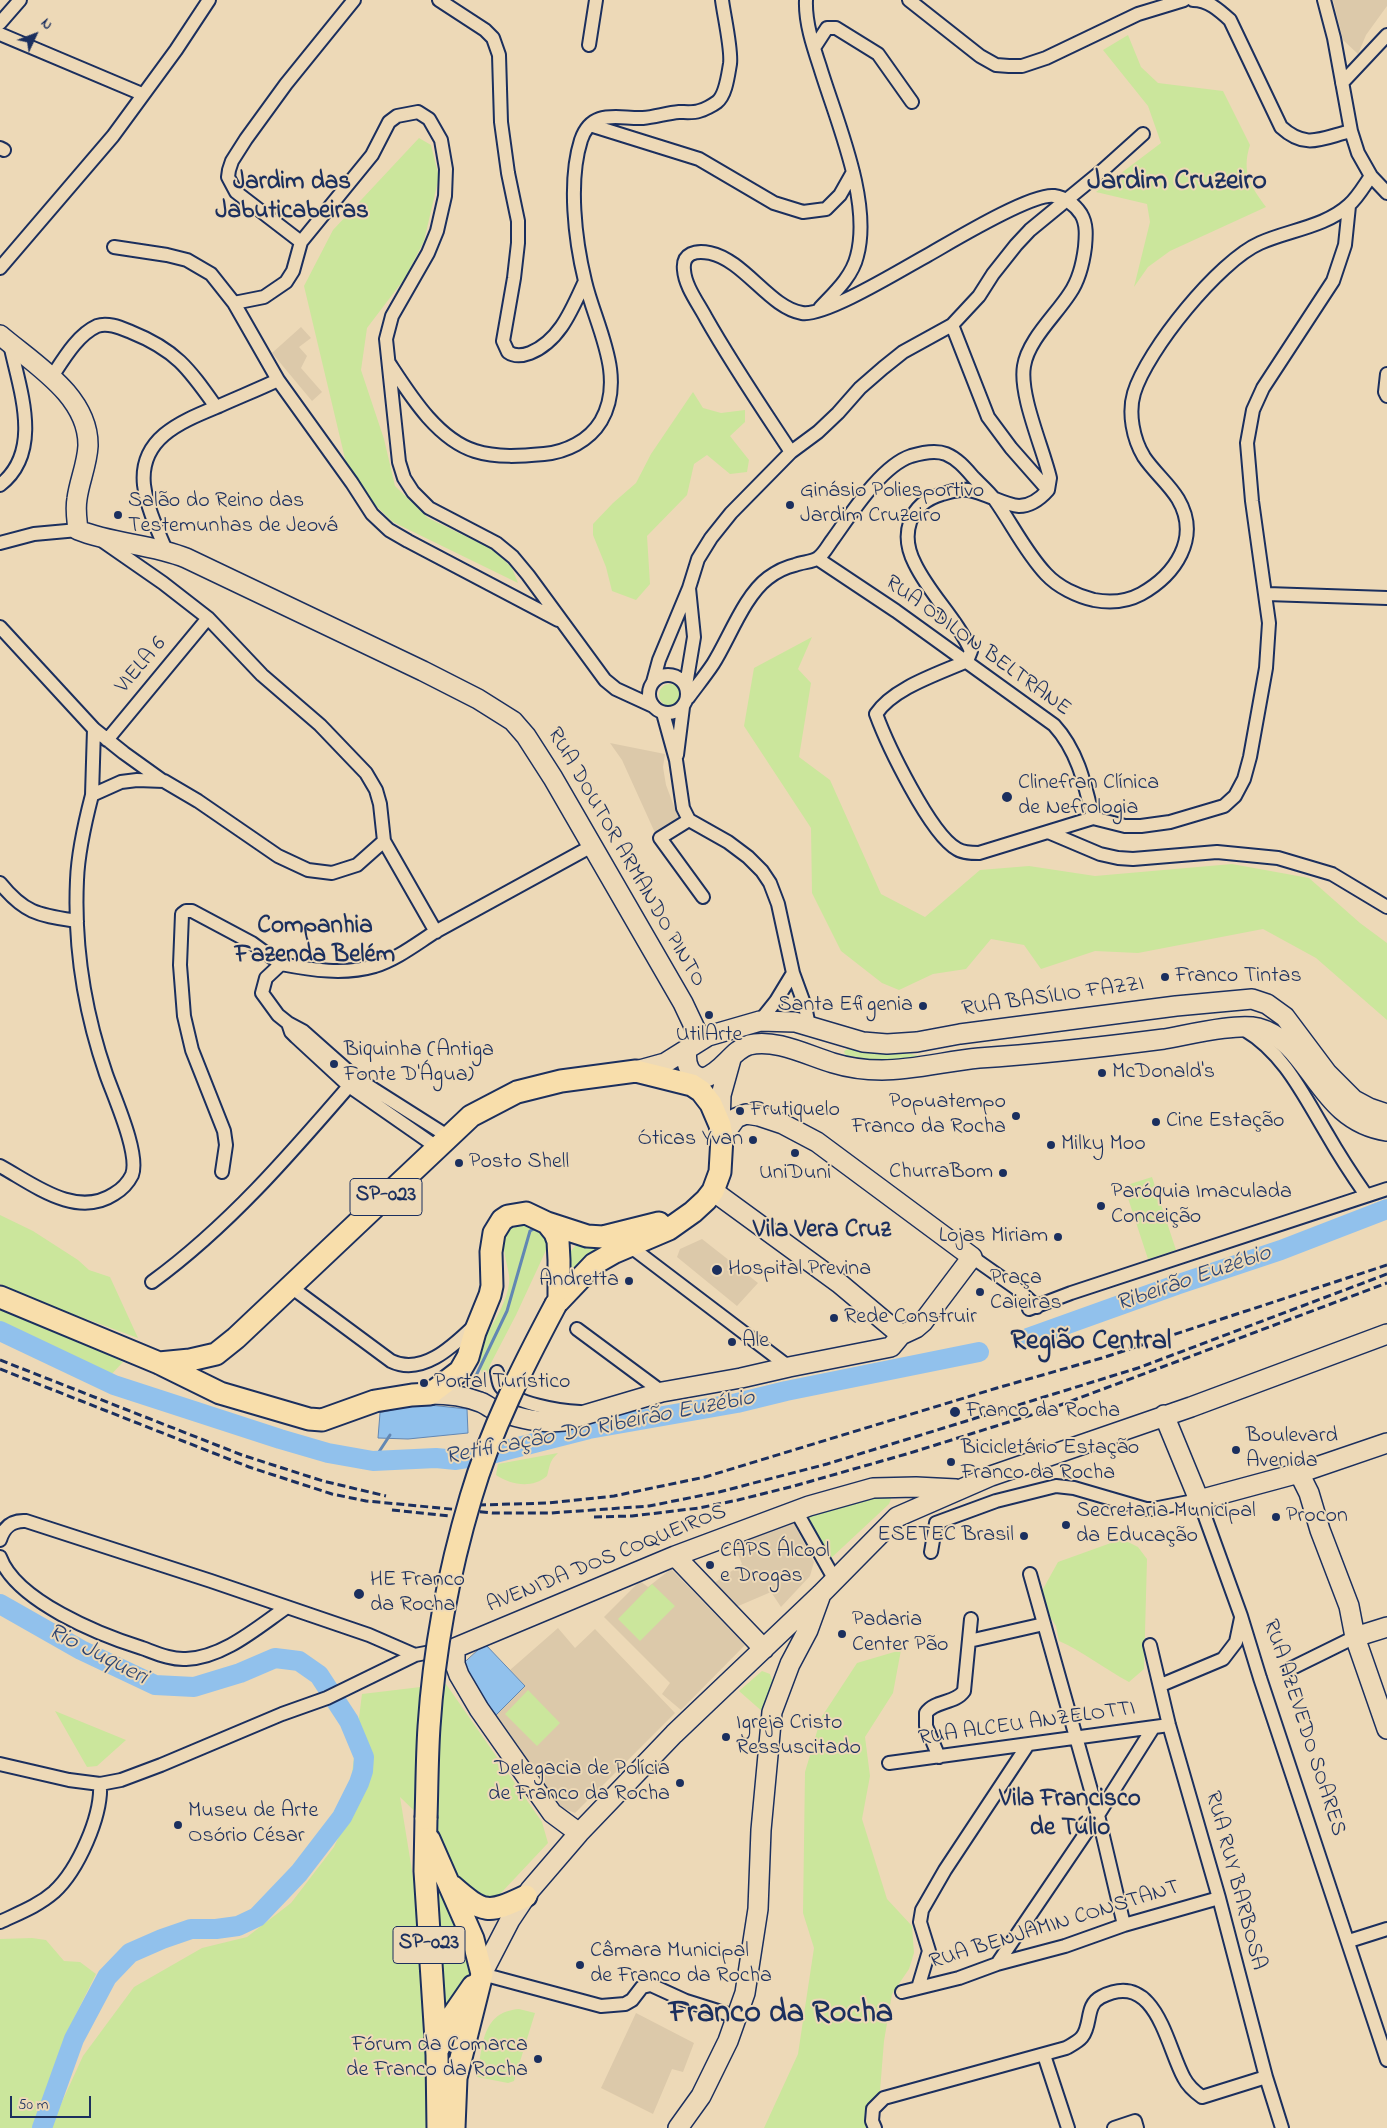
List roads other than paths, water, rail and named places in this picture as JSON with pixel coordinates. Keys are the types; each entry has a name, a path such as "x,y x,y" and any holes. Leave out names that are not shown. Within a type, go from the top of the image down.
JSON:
{"main road":[{"path":"5,340 51,378 73,401 81,413 88,446 77,498 78,530"},
{"name":"RUA DOUTOR ARMANDO PINTO","path":"78,530 97,537 166,550 186,558 423,670 478,699 513,721 526,736 553,778 683,1003 694,1045 687,1066 698,1077 709,1076 731,1059"},
{"name":"RUA BASÍLIO FAZZI","path":"694,1045 760,1021 789,1022 862,1042 887,1044 917,1042 960,1034 1204,1002 1252,999 1266,1004 1285,1017 1327,1073 1354,1100 1369,1108 1387,1114"},
{"path":"1204,1002 1201,1011 1202,1018 1214,1031"},
{"path":"1176,1006 1184,1012 1189,1022 1184,1036"},
{"path":"802,1051 808,1040 809,1026"},
{"path":"731,1059 741,1049 753,1044 761,1044 802,1051 825,1060 859,1069 895,1070 978,1058 1107,1046 1214,1031 1256,1028 1277,1038 1294,1052 1331,1101 1343,1112 1364,1126 1387,1132"},
{"path":"825,1060 822,1050 832,1034"},
{"name":"SP-023","path":"158,1363 190,1360 216,1354 236,1338 471,1116 517,1092 561,1081 636,1071 659,1065 694,1045"},
{"name":"SP-023","path":"438,2128 437,2055 425,1871 429,1727 439,1639 459,1539 471,1496 500,1418 525,1362 557,1301 594,1264 615,1252 631,1247 682,1221 706,1200 713,1191 720,1172 721,1095 731,1059"},
{"name":"SP-023","path":"636,1071 692,1085 705,1096 721,1131"},
{"path":"430,1394 445,1394 480,1402 509,1414 541,1422 570,1420 662,1392 891,1347 901,1335 916,1328 923,1322 972,1257 817,1142 782,1124 759,1116 746,1114 736,1118 721,1131"},
{"path":"713,1191 839,1283 901,1335"},
{"name":"SP-023","path":"0,1297 158,1363 220,1393 301,1416 322,1420 375,1401 430,1394 445,1384 464,1365 492,1286 491,1241 497,1226 508,1216 516,1213 526,1213 548,1223 588,1236 603,1237 656,1224 682,1221"},
{"name":"SP-023","path":"548,1223 555,1233 558,1247 557,1301"},
{"path":"959,1490 1387,1334"},
{"path":"216,1354 210,1366 220,1393"},
{"name":"RUA AZEVEDO SOARES","path":"1164,1415 1199,1500"},
{"path":"1199,1500 1299,1473 1387,1443"},
{"path":"1299,1473 1309,1493 1322,1535 1349,1606 1355,1637 1387,1729"},
{"path":"892,1487 902,1498 904,1513"},
{"name":"AVENIDA DOS COQUEIROS","path":"455,1648 675,1556 796,1511 855,1492 873,1488 892,1487 959,1490"},
{"name":"SP-023","path":"454,2128 456,2078 482,1974 510,1920 526,1896 579,1833 674,1734 821,1594 889,1524 904,1513 959,1490"},
{"path":"675,1556 764,1649"},
{"path":"678,2128 701,2096 746,1993 758,1909 761,1830 772,1712 786,1672 808,1630 821,1594"},
{"path":"1355,1637 1387,1627"},
{"path":"455,1648 455,1664 459,1675 479,1709 552,1813 579,1833"},
{"name":"SP-023","path":"426,1826 473,1939 482,1974"},
{"path":"448,1882 474,1905 493,1910 526,1896"},
{"path":"437,2055 441,2040 453,2015 482,1974"}],"street":[{"path":"0,22 20,0"},
{"path":"0,268 113,136 176,50 209,0"},
{"path":"301,242 236,192 228,177 229,170 242,146 281,91 354,0"},
{"path":"439,0 485,30 493,38 499,55 503,138 518,221 518,243 514,278 503,341 508,352 517,356 523,355 543,346 552,339 565,321 585,281"},
{"path":"589,45 596,0"},
{"path":"389,364 414,402 431,421 452,439 474,451 498,456 557,452 574,446 590,435 601,421 611,388 610,366 606,345 585,281 575,224 574,197 580,147 585,132 590,125 600,119 610,117 642,118 700,111 718,101 725,87 730,62 722,0"},
{"path":"806,0 814,48 853,172 860,213 860,239 857,257 850,274 817,312"},
{"path":"908,0 980,56 996,65 1022,66 1046,58 1138,14 1184,0"},
{"path":"1193,0 1201,0 1218,9 1230,20 1281,126 1290,135 1301,141 1312,141 1351,130"},
{"path":"1324,0 1334,38 1351,130 1358,153 1371,176 1387,193"},
{"path":"814,48 827,28 836,28 878,54 912,102"},
{"path":"0,34 142,94"},
{"path":"1342,84 1387,35"},
{"path":"234,303 264,297 286,282 293,271 301,242 372,155 383,130 397,116 418,112 429,119 441,140 446,169 445,196 437,231 428,253 392,316 386,339 399,462 404,478 412,492 429,508 496,543 513,558 528,575 605,680 621,692 658,710 676,712 685,697 712,666 749,600 760,585 780,571 793,565 818,559 892,466 914,455 937,452 945,454 964,467 993,497 1047,575 1082,597 1099,601 1122,601 1137,596 1168,574 1181,556 1186,544 1185,516 1180,503 1172,491 1144,456 1132,422 1133,395 1143,368 1195,298 1224,266 1259,243 1306,228 1349,206 1371,176"},
{"path":"590,125 699,159 774,203 803,212 826,209 840,195 853,172"},
{"path":"809,1026 805,1006 792,973 778,904 770,883 762,870 728,842 688,820 683,808 676,760 658,710 649,695 659,660 689,588 698,559 711,538 731,513 791,452 818,432 860,388 883,368 903,352 952,325 979,296 993,274 1030,230 1068,201 1143,134"},
{"path":"791,452 717,337 691,291 684,272 685,260 694,252 715,254 752,279 780,302 802,313 817,312 859,294 1030,201 1054,196 1068,201 1076,207 1083,217 1086,227 1082,264 1072,291 1033,343 1024,367 1025,389 1050,478 1048,490 1036,501 1017,506 993,497 959,490 930,498 914,513 909,527 908,543 911,556 920,574 964,636 971,650 967,661 890,698 876,714 883,735 935,827 957,849 979,853 1093,818 1125,826 1141,826 1170,822 1224,806 1235,796 1244,779 1250,757 1266,668 1270,623 1252,501 1248,443 1253,410 1262,388 1333,281 1345,245 1349,206"},
{"path":"114,247 187,260 211,274 234,303 278,380 372,514 389,530 560,621"},
{"path":"51,378 72,349 87,333 97,326 110,325 148,339 179,359 190,370 216,407"},
{"path":"952,325 988,417 1011,448 1048,490"},
{"path":"0,484 14,469 21,455 26,433 24,411 5,340"},
{"path":"1387,374 1384,392 1387,396"},
{"path":"166,550 152,517 144,484 145,468 151,450 159,438 192,416 278,380"},
{"path":"0,543 34,534 78,530"},
{"path":"97,537 163,583 208,618 262,675 320,725 366,773 376,790 380,804 384,840 436,932"},
{"name":"RUA ODILON BELTRANE","path":"818,559 896,610 1038,712 1065,737 1082,776 1093,818"},
{"path":"676,760 694,637 689,588"},
{"path":"1266,594 1387,598"},
{"name":"VIELA 6","path":"107,740 208,618"},
{"path":"0,627 94,729 107,740 164,781 198,801 278,856 308,870 332,873 357,865 384,840"},
{"path":"621,692 652,683 663,675 670,675 682,680 685,697"},
{"path":"0,1166 58,1198 88,1203 101,1201 111,1196 128,1182 132,1174 134,1155 100,1057 91,1022 77,921 77,879 92,795 94,729"},
{"path":"92,795 121,782 137,780 164,781"},
{"path":"688,820 660,838 703,897"},
{"path":"1048,832 1100,854 1118,858 1133,859 1217,852 1278,858 1332,874 1387,907"},
{"path":"222,1172 226,1145 224,1131 192,1050 184,1016 180,965 182,914 186,911 192,911 252,943 281,964 320,971 374,966 392,959 436,932 592,846"},
{"path":"0,882 12,897 29,910 52,917 77,921"},
{"path":"281,964 266,978 262,994 271,1007 288,1023 303,1031 353,1082 444,1142"},
{"path":"760,1021 776,1001 792,973"},
{"path":"1241,1028 1257,1037 1273,1051 1299,1087 1366,1196"},
{"path":"152,1282 184,1259 252,1194 303,1140 353,1082"},
{"path":"972,1257 1016,1288 1033,1308 1071,1293 1155,1267 1387,1189"},
{"path":"631,1247 789,1366"},
{"path":"290,1287 391,1361 405,1366 446,1352 480,1321"},
{"path":"577,1329 662,1392"},
{"path":"497,1372 501,1387 522,1400 562,1411 593,1413"},
{"path":"931,1552 936,1523 996,1501 1056,1486 1074,1488 1146,1509 1199,1500"},
{"name":"RUA AZEVEDO SOARES","path":"1199,1500 1241,1616 1387,2060"},
{"path":"796,1511 835,1580"},
{"path":"0,1540 6,1527 11,1523 18,1520 26,1521 369,1635 416,1655"},
{"path":"0,1558 6,1570 15,1581 71,1619 117,1640 172,1658 187,1659 210,1654 224,1648 287,1607"},
{"path":"1030,1574 1098,1815 1124,1925"},
{"path":"1161,1685 1223,1659 1236,1642 1241,1616"},
{"path":"939,1757 926,1726 926,1713 933,1707 956,1698 964,1691 971,1619"},
{"path":"969,1641 1044,1624"},
{"path":"1290,1668 1355,1637"},
{"name":"RUA RUY BARBOSA","path":"1150,1645 1169,1725 1219,1898 1266,2077 1282,2128"},
{"name":"AVENIDA DOS COQUEIROS","path":"0,1764 69,1780 100,1784 121,1780 307,1705 416,1655 455,1648"},
{"name":"RUA ALCEU ANZELOTTI","path":"889,1763 1027,1746 1169,1725"},
{"path":"998,1964 1098,1815 1152,1728"},
{"path":"918,1988 929,1951 920,1922 922,1910 945,1870 1027,1746"},
{"path":"0,1922 32,1907 64,1881 84,1845 94,1822 101,1798 100,1784"},
{"name":"RUA BENJAMIN CONSTANT","path":"902,1992 958,1978 998,1964 1065,1946 1124,1925 1219,1898"},
{"path":"1349,1942 1387,1929"},
{"path":"482,1974 601,2006 625,2004 632,2000 642,1987 651,1985 686,2001 737,2017"},
{"path":"875,2128 872,2121 873,2109 884,2098 1066,2048 1079,2040 1086,2030 1091,2008 1101,1998 1128,1991 1139,1995 1149,2003 1160,2019 1184,2079 1192,2090 1202,2097 1266,2077"},
{"path":"1044,2055 1068,2128"},
{"path":"1114,2128 1136,2125"}],"water":[{"path":"420,1404 467,1409 468,1433 408,1439 378,1438 380,1413"},
{"path":"485,1644 525,1686 496,1715 475,1689 461,1666"}],"waterway":[{"name":"Ribeirão Euzébio","path":"1028,1338 1281,1250 1387,1209"},
{"name":"Ribeirão Euzébio","path":"473,1382 507,1311 530,1231 537,1227"},
{"name":"Retificação Do Ribeirão Euzébio","path":"0,1331 114,1385 280,1439 328,1453 373,1461 436,1458 456,1460 487,1455 589,1429 737,1403 786,1391 979,1352"},
{"name":"Ribeirão Euzébio","path":"373,1461 390,1435"},
{"name":"Rio Juqueri","path":"0,1604 81,1650 155,1685 194,1687 240,1673 275,1658 299,1661 319,1675 349,1721 364,1757 363,1771 359,1783 342,1817 299,1873 257,1917 238,1926 216,1929 191,1929 162,1939 130,1953 107,1977 74,2039 42,2128"}],"railway":[{"path":"478,1505 548,1503 614,1496 705,1477 1102,1358 1387,1265"},
{"path":"0,1369 249,1467 332,1494 366,1501 493,1513 551,1513 649,1506 719,1492 827,1464 1138,1368 1387,1274"},
{"path":"594,1517 632,1516 699,1508 794,1486 910,1453 1047,1410 1387,1283"},
{"path":"0,1360 242,1455 323,1481 386,1496"},
{"path":"392,1510 449,1516"}],"place":[{"name":"Ginásio Poliesportivo Jardim Cruzeiro","path":"790,505"},
{"name":"Salão do Reino das Testemunhas de Jeová","path":"118,515"},
{"name":"Clinefran Clínica de Nefrologia","path":"1007,797"},
{"name":"Franco Tintas","path":"1165,977"},
{"name":"Santa Efigenia","path":"923,1006"},
{"name":"UtilArte","path":"709,1015"},
{"name":"Biquinha (Antiga Fonte D'Água)","path":"334,1064"},
{"name":"McDonald's","path":"1102,1073"},
{"name":"Frutiquelo","path":"740,1111"},
{"name":"Popuatempo Franco da Rocha","path":"1016,1116"},
{"name":"Cine Estação","path":"1156,1122"},
{"name":"Óticas Yvan","path":"753,1140"},
{"name":"Milky Moo","path":"1051,1145"},
{"name":"UniDuni","path":"795,1153"},
{"name":"Posto Shell","path":"459,1163"},
{"name":"ChurraBom","path":"1003,1173"},
{"name":"Paróquia Imaculada Conceição","path":"1101,1206"},
{"name":"Lojas Miriam","path":"1058,1237"},
{"name":"Hospital Previna","path":"717,1270"},
{"name":"Andretta","path":"629,1281"},
{"name":"Praça Caieiras","path":"980,1292"},
{"name":"Rede Construir","path":"834,1318"},
{"name":"Ale","path":"732,1342"},
{"name":"Portal Turístico","path":"424,1383"},
{"name":"Franco da Rocha","path":"955,1412"},
{"name":"Boulevard Avenida","path":"1236,1450"},
{"name":"Bicicletário Estação Franco da Rocha","path":"951,1462"},
{"name":"Procon","path":"1276,1517"},
{"name":"Secretaria Municipal da Educação","path":"1066,1525"},
{"name":"ESETEC Brasil","path":"1024,1536"},
{"name":"CAPS Álcool e Drogas","path":"710,1565"},
{"name":"HE Franco da Rocha","path":"359,1594"},
{"name":"Padaria Center Pão","path":"842,1634"},
{"name":"Igreja Cristo Ressuscitado","path":"726,1737"},
{"name":"Delegacia de Polícia de Franco da Rocha","path":"680,1783"},
{"name":"Museu de Arte Osório César","path":"178,1825"},
{"name":"Câmara Municipal de Franco da Rocha","path":"580,1965"},
{"name":"Fórum da Comarca de Franco da Rocha","path":"538,2059"}],"district":[{"name":"Jardim Cruzeiro","path":"1177,183"},
{"name":"Jardim das Jabuticabeiras","path":"292,198"},
{"name":"Companhia Fazenda Belém","path":"315,942"},
{"name":"Vila Vera Cruz","path":"822,1232"},
{"name":"Região Central","path":"1091,1343"},
{"name":"Vila Francisco de Túlio","path":"1070,1816"},
{"name":"Franco da Rocha","path":"781,2016"}]}
